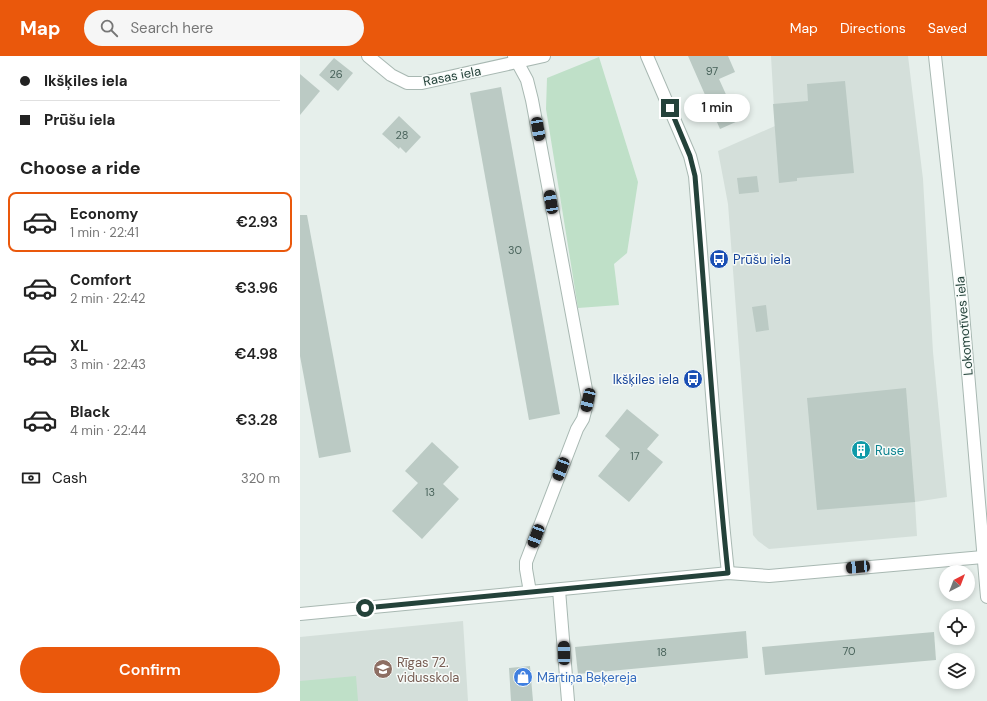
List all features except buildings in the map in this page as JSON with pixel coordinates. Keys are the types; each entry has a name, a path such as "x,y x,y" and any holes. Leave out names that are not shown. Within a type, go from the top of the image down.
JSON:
{"street":[{"name":"Rasas iela","path":"368,56 391,75 407,83 422,83 515,59 544,56"},
{"path":"647,56 690,156 695,176 716,448 728,573"},
{"name":"Lokomotīves iela","path":"935,56 962,301 987,597"},
{"path":"515,59 527,80 532,100 588,400 583,419 574,436 526,562 530,592"},
{"path":"300,614 728,573 769,576 984,557"},
{"path":"559,590 568,701"}],"shaded area":[{"path":"771,56 908,56 923,179 933,352 947,497 915,502 917,536 769,549 758,541 753,535 728,204 718,151 775,126"},
{"name":"Rīgas 72. vidusskola","path":"463,621 468,701 300,701 300,637"}],"green space":[{"path":"599,57 638,182 627,253 614,264 619,305 578,308 546,109 547,78"},
{"path":"356,676 358,701 300,701 300,681"}],"place":[{"name":"Prūšu iela","path":"719,259"},
{"name":"Ikšķiles iela","path":"693,379"},
{"name":"Ruse","path":"861,450"},
{"name":"Rīgas 72. vidusskola","path":"383,669"},
{"name":"Mārtiņa Beķereja","path":"523,677"}],"route":[{"path":"365,608 728,573 716,448 695,176 690,156 670,108"}]}
